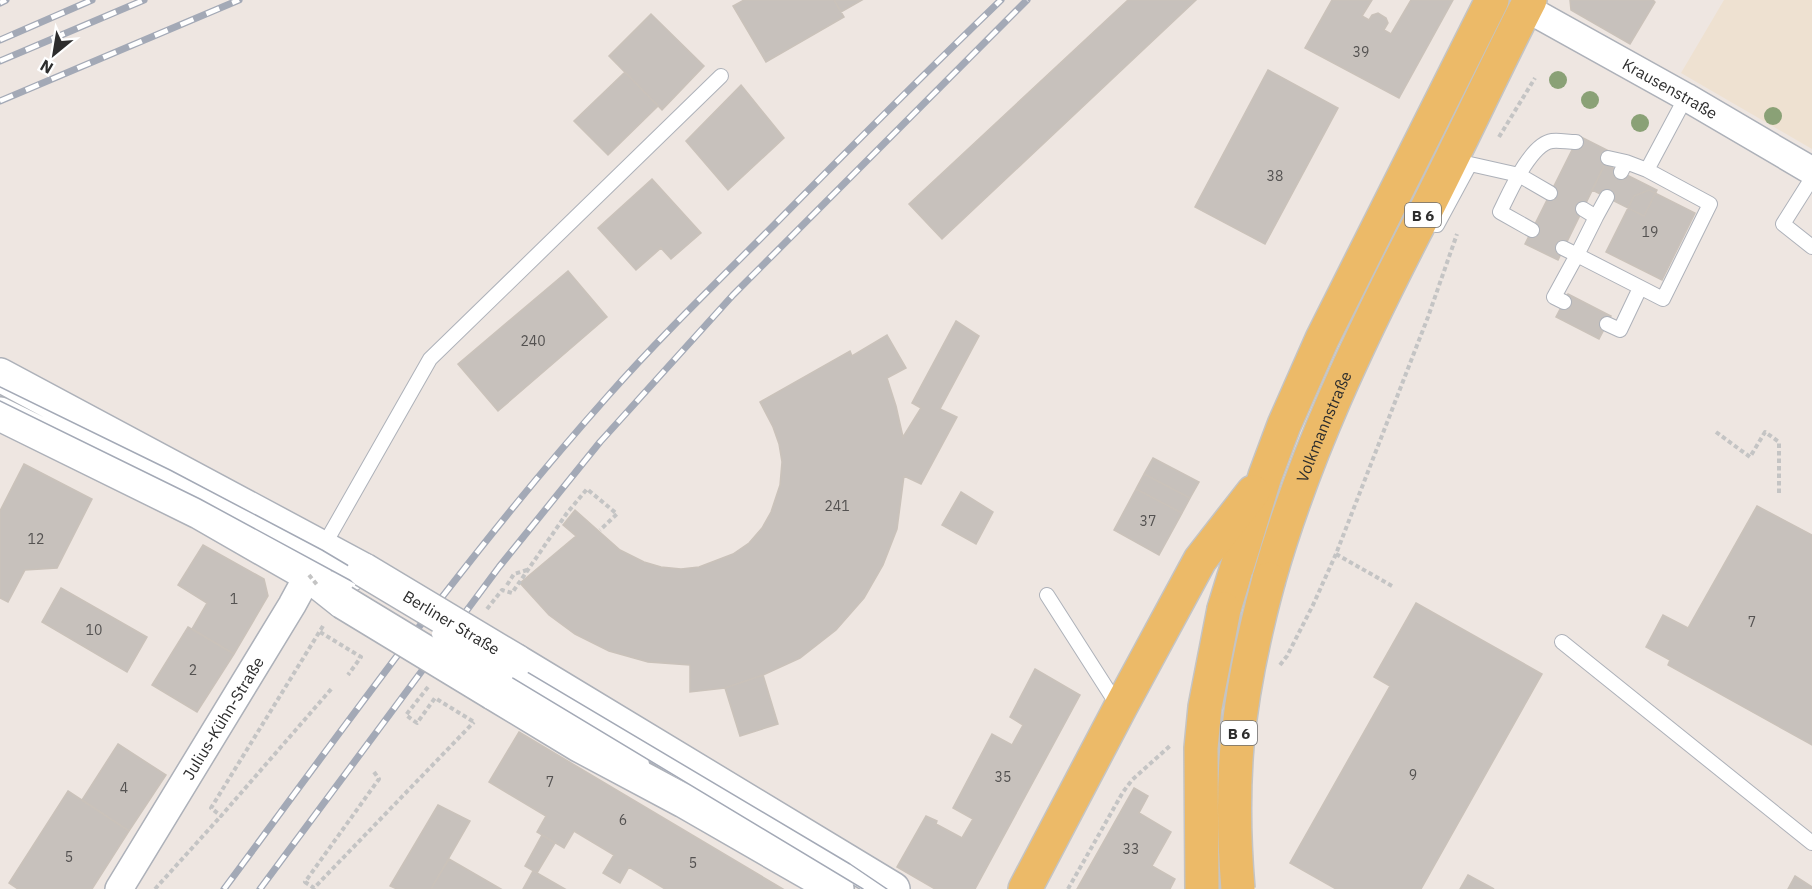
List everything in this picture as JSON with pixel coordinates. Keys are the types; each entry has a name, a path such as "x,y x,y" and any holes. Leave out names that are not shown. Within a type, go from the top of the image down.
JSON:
{"main road":[{"name":"B 6","path":"1202,889 1201,748 1205,706 1224,609 1265,476 1284,425 1322,339 1492,0"},
{"name":"Volkmannstraße","path":"1238,889 1234,837 1237,745 1253,638 1282,533 1304,470 1391,274 1419,224 1528,4"},
{"path":"1025,889 1200,560 1265,476"}],"street":[{"name":"Krausenstraße","path":"1528,4 1812,171"},
{"name":"Berliner Straße","path":"0,375 323,547 350,594"},
{"name":"Berliner Straße","path":"0,414 199,512 309,575 350,594 500,686 893,889"},
{"name":"Julius-Kühn-Straße","path":"119,889 309,575 323,547"},
{"name":"Berliner Straße","path":"500,686 579,745 684,801 837,889"}],"lane":[{"path":"323,547 430,359 721,76"},
{"path":"1647,170 1686,97"},
{"path":"1532,230 1500,212 1533,154 1550,141 1576,142"},
{"path":"1563,248 1663,300 1710,204 1647,170 1623,167 1608,158"},
{"path":"1419,224 1437,225 1470,164 1519,175 1550,193"},
{"path":"1812,178 1783,224 1812,247"},
{"path":"1564,302 1554,297 1607,197"},
{"path":"1583,209 1596,217"},
{"path":"1607,324 1620,330 1640,288"},
{"path":"1047,595 1120,708"},
{"path":"426,626 500,686"},
{"path":"1562,642 1812,843"}],"path":[{"path":"1480,167 1535,78"},
{"path":"1275,671 1287,656 1336,555 1428,317 1459,228"},
{"path":"1716,432 1750,457 1766,432 1779,442 1779,494"},
{"path":"511,593 567,513 587,489 617,514 600,530"},
{"path":"1336,555 1392,586"},
{"path":"507,585 514,574 527,570"},
{"path":"221,816 211,808 321,632 350,594"},
{"path":"321,632 362,657 348,675"},
{"path":"374,772 379,779 305,882 314,888 474,722 500,686"},
{"path":"155,889 333,687"},
{"path":"422,716 435,698 474,722"},
{"path":"1068,889 1123,792 1132,780 1176,742"}],"shaded area":[{"path":"1724,0 1812,0 1812,149 1681,73"}],"building":[{"path":"744,0 834,0 844,17 766,62 733,6"},
{"path":"834,0 862,0 841,12"},
{"path":"1128,0 1196,0 942,239 909,204"},
{"path":"1332,0 1372,0 1362,16 1369,20 1372,15 1378,13 1386,18 1388,23 1384,30 1391,34 1411,0 1453,0 1399,98 1305,48"},
{"path":"1570,0 1653,0 1655,2 1630,44 1571,10"},
{"path":"651,14 704,66 662,110 609,56"},
{"path":"1268,70 1338,108 1265,244 1195,207"},
{"path":"625,72 658,106 608,155 574,121"},
{"path":"741,85 784,138 728,190 686,141"},
{"path":"1579,136 1611,152 1558,260 1525,244"},
{"path":"1605,164 1657,190 1644,216 1592,190"},
{"path":"652,179 701,233 671,259 661,248 636,270 598,228"},
{"path":"1649,190 1695,213 1662,280 1606,252 1634,196"},
{"path":"568,271 607,317 498,411 458,364"},
{"path":"1568,294 1611,316 1599,339 1556,317"},
{"path":"956,321 979,336 940,409 957,417 921,484 904,476 897,529 883,565 864,598 836,630 800,658 763,675 725,688 690,692 690,665 648,662 609,651 575,634 549,615 520,583 576,536 563,525 575,510 620,550 644,562 661,567 681,569 699,567 733,554 749,543 762,528 771,512 780,485 782,462 779,444 760,402 850,351 852,356 887,335 906,368 887,378 903,437 921,408 912,403"},
{"path":"1153,458 1199,482 1190,498 1144,474"},
{"path":"24,464 92,499 57,568 25,570 8,602 0,598 0,511"},
{"path":"1144,474 1190,498 1182,513 1136,489"},
{"path":"1136,489 1182,513 1159,555 1114,530"},
{"path":"961,492 993,512 976,544 942,525"},
{"path":"1757,506 1812,535 1812,745 1668,665 1670,660 1646,647 1663,615 1688,628"},
{"path":"203,545 264,579 268,596 234,654 192,629 207,603 178,585"},
{"path":"61,588 147,637 127,672 42,622"},
{"path":"1416,603 1542,674 1421,889 1336,889 1290,863 1390,686 1374,677"},
{"path":"188,627 234,654 197,712 152,685"},
{"path":"1035,669 1080,695 975,889 935,889 897,867 926,816 962,838 973,819 953,808 992,734 1012,745 1023,725 1010,717"},
{"path":"763,675 778,724 740,736 725,688"},
{"path":"519,732 783,889 665,889 629,867 620,883 603,873 614,855 574,831 564,848 537,832 546,816 489,782"},
{"path":"118,744 166,775 129,831 82,800"},
{"path":"1134,788 1148,796 1139,813 1171,832 1152,866 1175,879 1170,889 1077,889"},
{"path":"68,791 129,831 92,889 18,889 9,883"},
{"path":"438,805 470,821 431,889 397,889 390,886"},
{"path":"542,835 555,843 537,873 525,866"},
{"path":"449,859 501,889 431,889"},
{"path":"533,871 537,873 565,889 523,889"},
{"path":"1468,875 1494,889 1460,889"},
{"path":"1795,876 1812,887 1812,889 1788,889"}],"tram line":[{"path":"0,387 170,470 322,550 850,864 887,889"},
{"path":"0,401 200,499 355,583 863,889"}],"railway":[{"path":"0,3 6,0"},
{"path":"0,40 92,0"},
{"path":"0,61 144,0"},
{"path":"0,101 239,0"},
{"path":"224,889 458,577 506,516 607,397 689,310 1001,0"},
{"path":"260,889 499,567 600,442 733,295 1027,0"}]}
